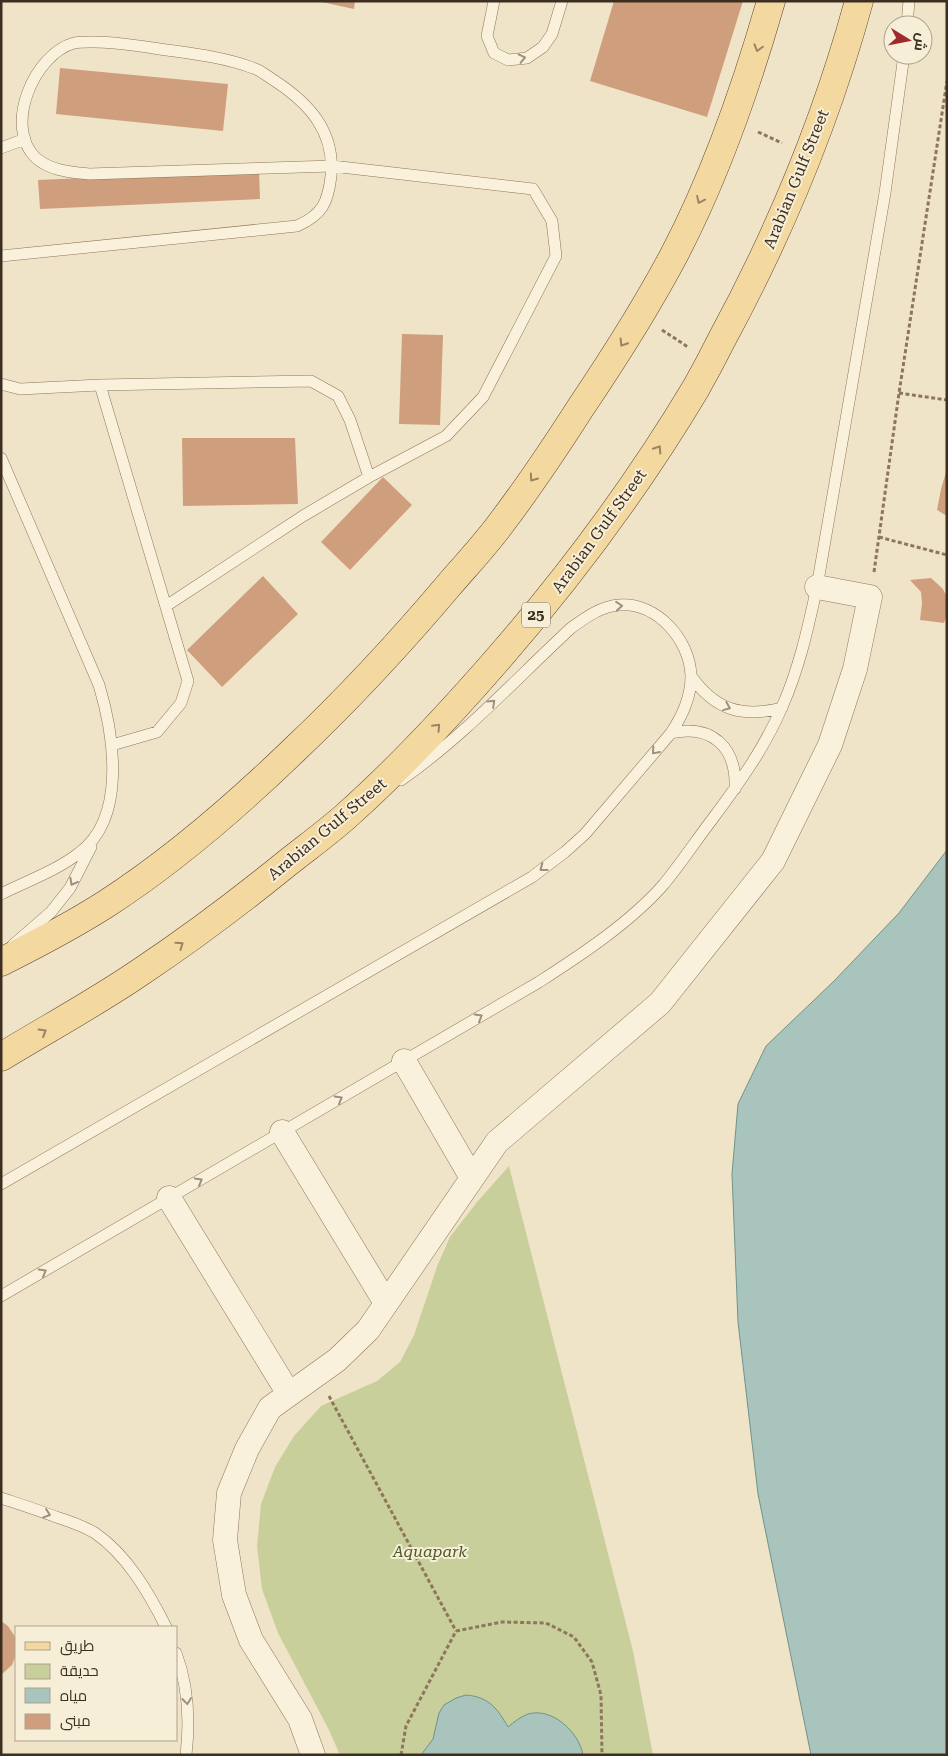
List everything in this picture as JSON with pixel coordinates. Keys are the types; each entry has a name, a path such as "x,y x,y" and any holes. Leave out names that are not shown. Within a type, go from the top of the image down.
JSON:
{"main road":[{"path":"1,962 72,924 108,902 149,873 232,808 330,716 401,642 501,524 592,392 640,317 679,246 733,121 753,65 772,1"},
{"name":"Arabian Gulf Street","path":"1,1057 137,975 201,931 343,818 395,771 529,623 616,511 657,452 698,385 739,309 774,237 808,154 830,94 859,1"}],"street":[{"path":"313,1755 300,1719 251,1640 234,1595 226,1540 230,1493 248,1449 270,1408 337,1360 368,1330 496,1142 660,1003 773,862 830,745 855,669 870,597 817,587"},
{"path":"404,1061 472,1178"},
{"path":"282,1132 386,1304"},
{"path":"169,1198 289,1394"}],"lane":[{"path":"494,1 487,36 494,53 508,60 528,58 543,47 552,34 562,1"},
{"path":"907,15 909,1"},
{"path":"1,256 297,226 311,220 320,211 324,203 329,188 332,166 329,146 322,126 311,110 286,89 255,68 219,58 107,41 74,43 56,52 39,69 29,87 24,104 25,138 29,150 50,167 67,172 89,174 332,166 533,188 552,221 556,256 483,397 446,436 369,477 303,516 166,606"},
{"path":"1,1296 539,982 602,939 664,884 735,789 761,750 782,708 803,649 817,587 885,193 903,65"},
{"path":"1,148 25,138"},
{"path":"1,384 20,389 100,385 311,381 338,396 350,420 369,477"},
{"path":"100,385 188,681 181,703 157,732 112,745"},
{"path":"1,458 100,685 108,713 113,771 110,798 104,820 70,888 56,906 1,955"},
{"path":"1,1184 532,877 564,852 585,834 670,733 685,709 691,676 683,647 668,625 658,616 647,610 627,605 604,608 594,613 571,628 448,744 426,762 343,818"},
{"path":"691,676 699,688 723,707 752,713 782,708"},
{"path":"670,733 685,730 700,732 713,738 724,747 732,760 736,774 735,789"},
{"path":"1,894 63,864 80,853 95,838"},
{"path":"1,1498 76,1524 94,1533 111,1546 124,1561 156,1607 166,1626"},
{"path":"178,1661 185,1689 188,1715 186,1755"}],"path":[{"path":"870,597 899,392 947,81"},
{"path":"733,121 808,154"},
{"path":"640,317 710,361"},
{"path":"899,392 947,400"},
{"path":"879,537 947,555"},
{"path":"942,554 947,559"},
{"path":"317,1374 456,1631"},
{"path":"456,1631 502,1622 546,1624 574,1637 592,1662 601,1695 602,1755"},
{"path":"401,1755 406,1726 456,1631"}],"green space":[{"name":"Aquapark","path":"509,1166 633,1651 653,1755 340,1755 329,1730 278,1633 262,1589 257,1546 261,1504 275,1467 294,1436 321,1406 377,1381 400,1362 414,1335 438,1264 450,1237 477,1202"}],"water":[{"path":"947,850 947,1755 811,1755 758,1494 738,1322 732,1174 738,1104 766,1046 834,981 899,913"},
{"path":"466,1695 481,1698 492,1705 508,1727 528,1714 546,1714 555,1718 570,1730 576,1738 583,1755 421,1755 433,1739 439,1713 444,1705"}],"building":[{"path":"317,1 355,1 354,9"},
{"path":"614,1 743,1 707,117 590,81"},
{"path":"60,68 228,84 223,131 56,114"},
{"path":"259,170 260,199 40,209 38,180"},
{"path":"402,334 443,335 440,425 399,424"},
{"path":"182,438 295,438 298,504 183,506"},
{"path":"947,473 947,516 937,510"},
{"path":"383,477 412,505 350,570 321,542"},
{"path":"263,576 298,614 222,687 187,650"},
{"path":"931,578 943,589 947,597 947,615 944,623 920,620 921,592 910,580"},
{"path":"1,1621 8,1626 14,1635 15,1658 12,1665 1,1675"}]}
